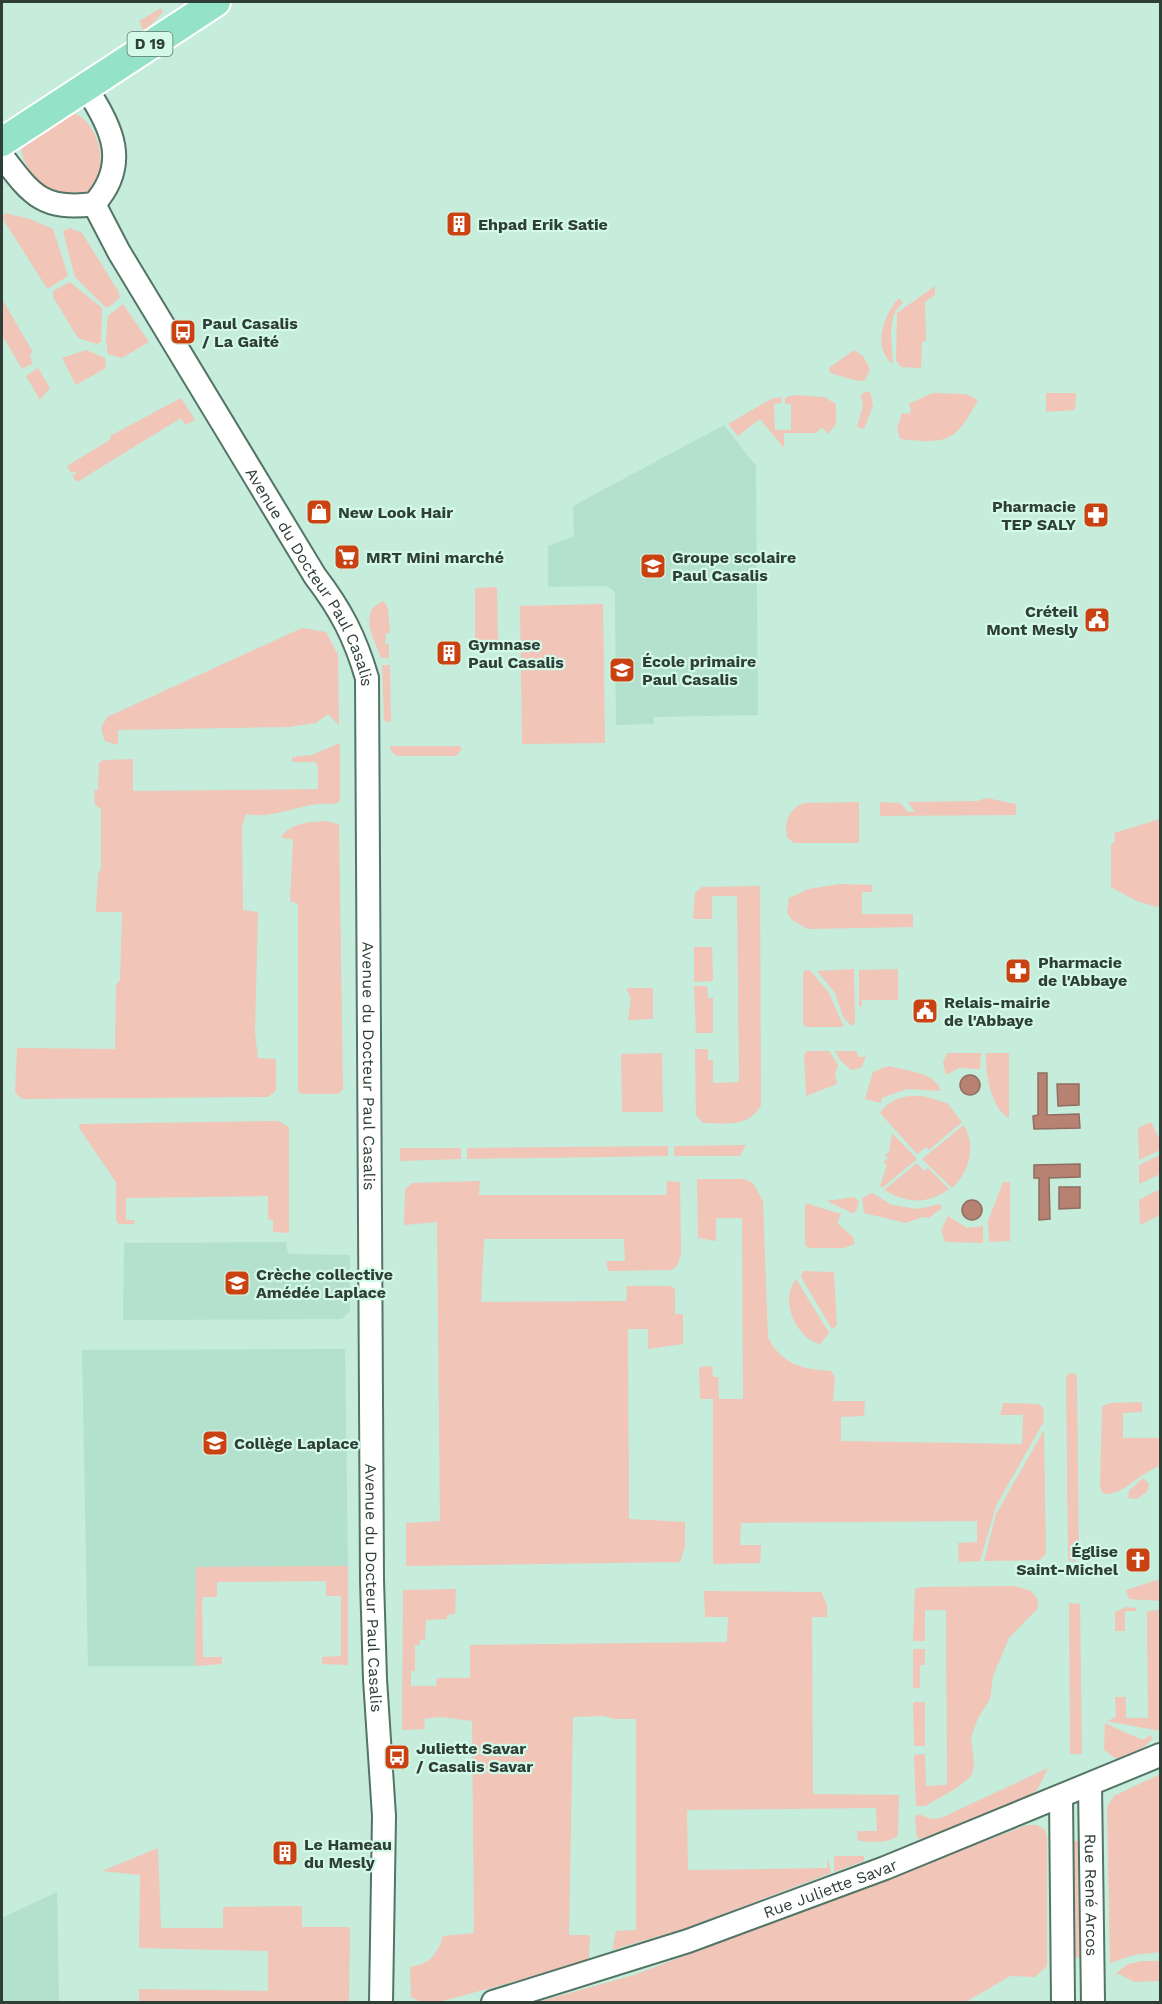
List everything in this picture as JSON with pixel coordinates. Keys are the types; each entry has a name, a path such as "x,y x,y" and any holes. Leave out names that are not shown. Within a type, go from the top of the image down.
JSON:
{"main road":[{"name":"D 19","path":"2,142 216,2"}],"street":[{"path":"2,156 30,192 47,203 69,207 94,204 103,193 113,172 114,148 106,118 86,88"},
{"name":"Avenue du Docteur Paul Casalis","path":"94,204 119,252 315,576 335,602 355,638 367,678 372,1570 375,1679 384,1816 381,2002"},
{"name":"Rue Juliette Savar","path":"493,2002 679,1945 885,1868 1161,1755"},
{"name":"Rue René Arcos","path":"1090,1785 1093,2002"},
{"name":"Rue René Arcos","path":"1061,1797 1063,2002"}],"shaded area":[{"path":"161,8 163,12 144,32 139,21"},
{"path":"71,112 82,118 91,128 100,154 97,180 89,190 78,197 69,197 40,184 27,165 21,148 21,143"},
{"path":"4,213 30,219 53,229 68,276 49,288 46,287 3,219"},
{"path":"70,228 82,233 118,291 120,297 109,307 105,307 75,277 63,231"},
{"path":"70,282 102,308 101,342 97,344 78,338 53,297 53,291"},
{"path":"935,286 935,295 925,302 926,341 922,342 921,368 901,367 896,360 897,313"},
{"path":"899,298 903,303 894,315 891,330 893,364 886,357 881,340 885,321"},
{"path":"2,299 33,352 30,354 32,364 22,369 2,335"},
{"path":"123,304 149,342 122,358 108,354 106,339 108,316"},
{"path":"86,350 105,358 106,368 76,385 62,358"},
{"path":"854,350 863,356 870,369 865,380 858,381 830,373 829,368"},
{"path":"38,368 50,388 40,400 26,376"},
{"path":"870,392 873,406 864,429 857,427 863,406 861,395"},
{"path":"932,393 966,394 978,400 963,425 949,437 930,441 900,439 897,429 902,413 909,414 911,410 909,404"},
{"path":"1046,393 1076,393 1075,410 1046,412"},
{"path":"793,395 824,397 836,404 836,424 828,434 822,427 816,433 784,433 784,448 760,419 738,436 728,424 771,399 781,397 782,403 774,404 775,430 791,430 791,404 785,404 785,398"},
{"path":"181,398 195,420 185,425 181,418 77,482 72,476 76,474 75,471 71,473 67,466 111,439 110,436"},
{"name":"Groupe scolaire Paul Casalis","path":"724,425 756,466 758,715 654,717 654,724 616,725 615,592 607,586 548,587 548,546 574,536 573,506"},
{"path":"497,587 498,643 475,642 475,588"},
{"path":"384,601 388,609 390,633 386,633 385,644 389,644 389,658 381,658 369,618 371,611"},
{"path":"603,604 605,743 522,744 520,606"},
{"path":"302,628 326,632 338,655 339,725 328,714 316,723 289,727 118,730 118,745 105,741 101,728 107,717"},
{"path":"382,665 390,665 391,722 384,721"},
{"path":"340,743 340,800 336,804 313,805 269,814 246,814 242,827 243,910 258,912 255,1033 258,1058 276,1059 276,1091 268,1097 22,1099 15,1093 17,1048 115,1049 116,985 120,980 122,912 96,912 98,874 101,869 101,809 95,805 94,791 98,790 99,763 104,760 133,759 133,791 318,789 318,767 315,762 292,762 292,757 312,755"},
{"path":"390,746 459,746 462,749 456,756 397,756 391,751"},
{"path":"987,798 1016,804 1016,815 880,816 880,802 900,803 908,812 915,812 908,802 977,801"},
{"path":"859,802 859,843 794,843 787,837 786,826 791,812 804,803"},
{"path":"1160,819 1160,907 1141,902 1111,887 1111,845 1115,841 1114,833"},
{"path":"325,821 339,824 343,1089 338,1094 302,1094 298,1091 298,904 290,901 293,839 281,838 294,826"},
{"path":"839,884 872,885 872,892 862,892 862,914 913,914 913,927 808,929 792,920 787,912 789,898 809,889"},
{"path":"760,886 761,1105 750,1118 743,1121 703,1123 696,1115 695,1049 708,1049 708,1060 713,1060 713,1083 739,1082 737,896 712,896 712,919 693,919 695,893 702,887"},
{"path":"694,947 712,947 713,981 694,982"},
{"path":"854,969 855,1023 852,1026 843,1017 835,993 817,971"},
{"path":"898,969 898,1000 862,1000 862,1006 859,1006 859,970"},
{"path":"805,970 810,970 829,993 844,1027 806,1027 803,1024 803,974"},
{"path":"694,986 707,986 708,998 713,998 713,1033 696,1033"},
{"path":"626,988 653,988 653,1019 628,1020 631,998"},
{"path":"808,1051 829,1051 838,1065 835,1074 837,1084 806,1096 804,1054"},
{"path":"835,1051 856,1051 859,1057 866,1057 861,1068 851,1070 840,1060"},
{"path":"662,1053 663,1112 622,1112 621,1054"},
{"path":"947,1053 981,1053 980,1069 959,1068 946,1075 943,1063"},
{"path":"986,1053 1009,1053 1009,1118 998,1107 990,1089"},
{"path":"888,1066 926,1076 938,1085 941,1091 907,1089 882,1098 881,1103 865,1099 873,1072"},
{"path":"1038,1073 1047,1073 1047,1115 1079,1114 1080,1128 1034,1129 1033,1116 1038,1115"},
{"path":"966,1075 974,1075 980,1081 980,1089 974,1095 966,1095 960,1089 960,1081"},
{"path":"1057,1084 1079,1084 1079,1105 1058,1106"},
{"path":"923,1096 947,1103 962,1122 929,1150 926,1147 917,1154 880,1113 899,1098"},
{"path":"278,1121 289,1127 289,1233 273,1232 273,1220 268,1219 268,1196 126,1198 126,1220 135,1220 134,1224 119,1224 116,1221 116,1182 79,1128 80,1124"},
{"path":"1151,1122 1160,1141 1160,1150 1139,1160 1138,1128"},
{"path":"964,1125 970,1142 969,1158 963,1174 952,1188 922,1159"},
{"path":"892,1133 917,1159 882,1188 880,1186 887,1165 883,1163 888,1158 884,1155 889,1153"},
{"path":"746,1145 740,1156 674,1156 674,1146"},
{"path":"668,1146 668,1156 467,1159 467,1148"},
{"path":"400,1148 461,1148 461,1159 400,1161"},
{"path":"1160,1155 1160,1174 1139,1184 1139,1165"},
{"path":"917,1163 924,1171 928,1168 949,1189 925,1200 909,1200 884,1190"},
{"path":"1080,1164 1080,1177 1049,1178 1050,1219 1039,1220 1039,1178 1034,1178 1034,1165"},
{"path":"697,1179 745,1179 753,1183 763,1201 768,1338 780,1354 794,1364 831,1371 835,1378 833,1401 865,1401 864,1416 841,1417 841,1441 1022,1444 1023,1415 1000,1415 1003,1403 1038,1404 1043,1407 1044,1421 996,1506 980,1561 959,1562 958,1543 977,1542 977,1521 741,1523 740,1545 761,1545 760,1563 713,1564 713,1399 700,1399 699,1367 712,1366 713,1377 718,1377 719,1399 743,1399 742,1218 716,1218 716,1241 698,1238"},
{"path":"480,1181 479,1195 666,1195 667,1181 680,1182 681,1254 678,1264 672,1270 608,1271 606,1261 625,1261 624,1239 484,1239 481,1302 626,1301 627,1286 670,1286 675,1289 675,1314 683,1314 683,1344 648,1349 648,1329 628,1329 629,1519 685,1522 685,1547 680,1562 406,1566 406,1523 440,1521 437,1222 404,1225 405,1189 412,1183"},
{"path":"1003,1182 1010,1182 1010,1241 989,1242 988,1221"},
{"path":"1059,1187 1080,1187 1080,1208 1059,1209"},
{"path":"1160,1189 1160,1215 1140,1225 1139,1200"},
{"path":"872,1193 892,1205 918,1209 940,1204 942,1208 929,1218 922,1217 906,1223 864,1213 862,1198"},
{"path":"854,1197 859,1201 856,1212 852,1213 827,1201"},
{"path":"968,1200 976,1200 982,1206 982,1214 976,1220 968,1220 962,1214 962,1206"},
{"path":"805,1203 841,1214 837,1223 853,1237 855,1244 844,1248 809,1248 805,1245"},
{"path":"948,1216 967,1228 983,1226 983,1243 945,1242 941,1230"},
{"name":"Crèche collective Amédée Laplace","path":"286,1242 288,1254 350,1255 350,1311 342,1319 123,1320 124,1243"},
{"path":"803,1271 834,1272 837,1326 832,1329 801,1277"},
{"path":"796,1279 829,1333 820,1344 804,1334 793,1317 789,1297"},
{"name":"Collège Laplace","path":"345,1349 348,1566 196,1567 195,1666 88,1666 82,1350"},
{"path":"1069,1373 1076,1374 1077,1378 1079,1554 1075,1562 1069,1560 1068,1555 1066,1378"},
{"path":"1142,1402 1142,1412 1123,1413 1123,1438 1160,1438 1160,1466 1116,1492 1103,1493 1100,1487 1102,1407 1109,1403"},
{"path":"1044,1430 1046,1553 1040,1560 984,1561 996,1514"},
{"path":"1143,1478 1149,1484 1147,1492 1136,1499 1128,1498 1129,1491"},
{"path":"348,1566 348,1665 322,1664 322,1657 341,1656 341,1596 326,1596 326,1581 217,1582 217,1597 202,1597 203,1657 222,1657 222,1664 195,1666 196,1567"},
{"path":"1160,1579 1160,1601 1129,1599 1126,1590"},
{"path":"1014,1586 1031,1591 1037,1598 1038,1608 1009,1638 993,1676 990,1699 978,1718 971,1737 974,1762 972,1775 957,1788 925,1806 916,1806 914,1755 925,1754 926,1786 947,1785 946,1610 925,1610 925,1641 913,1641 915,1589"},
{"path":"456,1589 455,1614 447,1615 447,1619 426,1620 425,1640 420,1640 420,1645 415,1645 415,1671 411,1671 411,1686 436,1686 437,1678 470,1678 470,1645 727,1642 728,1617 705,1617 704,1591 821,1592 827,1605 827,1617 812,1617 813,1794 899,1795 898,1835 884,1841 858,1841 857,1831 877,1831 876,1808 687,1810 688,1870 827,1868 828,1858 831,1873 687,1928 612,1950 616,1931 636,1930 636,1719 614,1719 604,1716 573,1717 569,1935 590,1935 589,1958 579,1964 439,2002 421,2002 411,1997 410,1967 428,1961 438,1948 443,1936 474,1933 472,1721 440,1717 424,1719 425,1729 402,1730 403,1590"},
{"path":"1069,1603 1080,1604 1082,1754 1070,1754"},
{"path":"1126,1607 1136,1608 1136,1611 1125,1611 1125,1631 1115,1631 1115,1612"},
{"path":"1160,1610 1160,1731 1107,1721 1116,1717 1115,1697 1126,1697 1126,1718 1148,1718 1147,1611"},
{"path":"913,1649 925,1649 925,1665 920,1665 920,1688 913,1688"},
{"path":"913,1702 925,1702 925,1746 914,1746"},
{"path":"1105,1723 1140,1739 1145,1739 1150,1735 1153,1738 1144,1747 1118,1760 1104,1750"},
{"path":"1048,1768 1037,1790 1027,1797 922,1839 917,1838 915,1817 918,1814 932,1819 941,1818"},
{"path":"1160,1774 1160,1952 1134,1955 1110,1963 1107,1807 1114,1796"},
{"path":"1027,1825 1037,1825 1045,1830 1047,1837 1047,1966 1035,1977 1010,1976 966,2002 537,2002 634,1975"},
{"path":"1071,1841 1082,1841 1083,1957 1073,1958"},
{"path":"158,1848 161,1928 223,1928 223,1907 302,1906 302,1927 350,1927 349,2002 139,2002 139,1989 268,1991 268,1951 139,1948 140,1875 102,1871"},
{"path":"834,1856 864,1856 864,1861 834,1872"},
{"path":"57,1892 59,2002 2,2002 2,1918"},
{"path":"1160,1961 1160,1981 1135,1982 1116,1973 1128,1964"}],"place":[{"name":"Ehpad Erik Satie","path":"459,224"},
{"name":"Paul Casalis / La Gaité","path":"183,332"},
{"name":"New Look Hair","path":"319,512"},
{"name":"Pharmacie TEP SALY","path":"1096,515"},
{"name":"MRT Mini marché","path":"347,557"},
{"name":"Groupe scolaire Paul Casalis","path":"653,566"},
{"name":"Créteil Mont Mesly","path":"1097,620"},
{"name":"Gymnase Paul Casalis","path":"449,653"},
{"name":"École primaire Paul Casalis","path":"622,670"},
{"name":"Pharmacie de l'Abbaye","path":"1018,971"},
{"name":"Relais-mairie de l'Abbaye","path":"925,1011"},
{"name":"Crèche collective Amédée Laplace","path":"237,1283"},
{"name":"Collège Laplace","path":"215,1443"},
{"name":"Église Saint-Michel","path":"1138,1560"},
{"name":"Juliette Savar / Casalis Savar","path":"397,1757"},
{"name":"Le Hameau du Mesly","path":"285,1853"}]}
